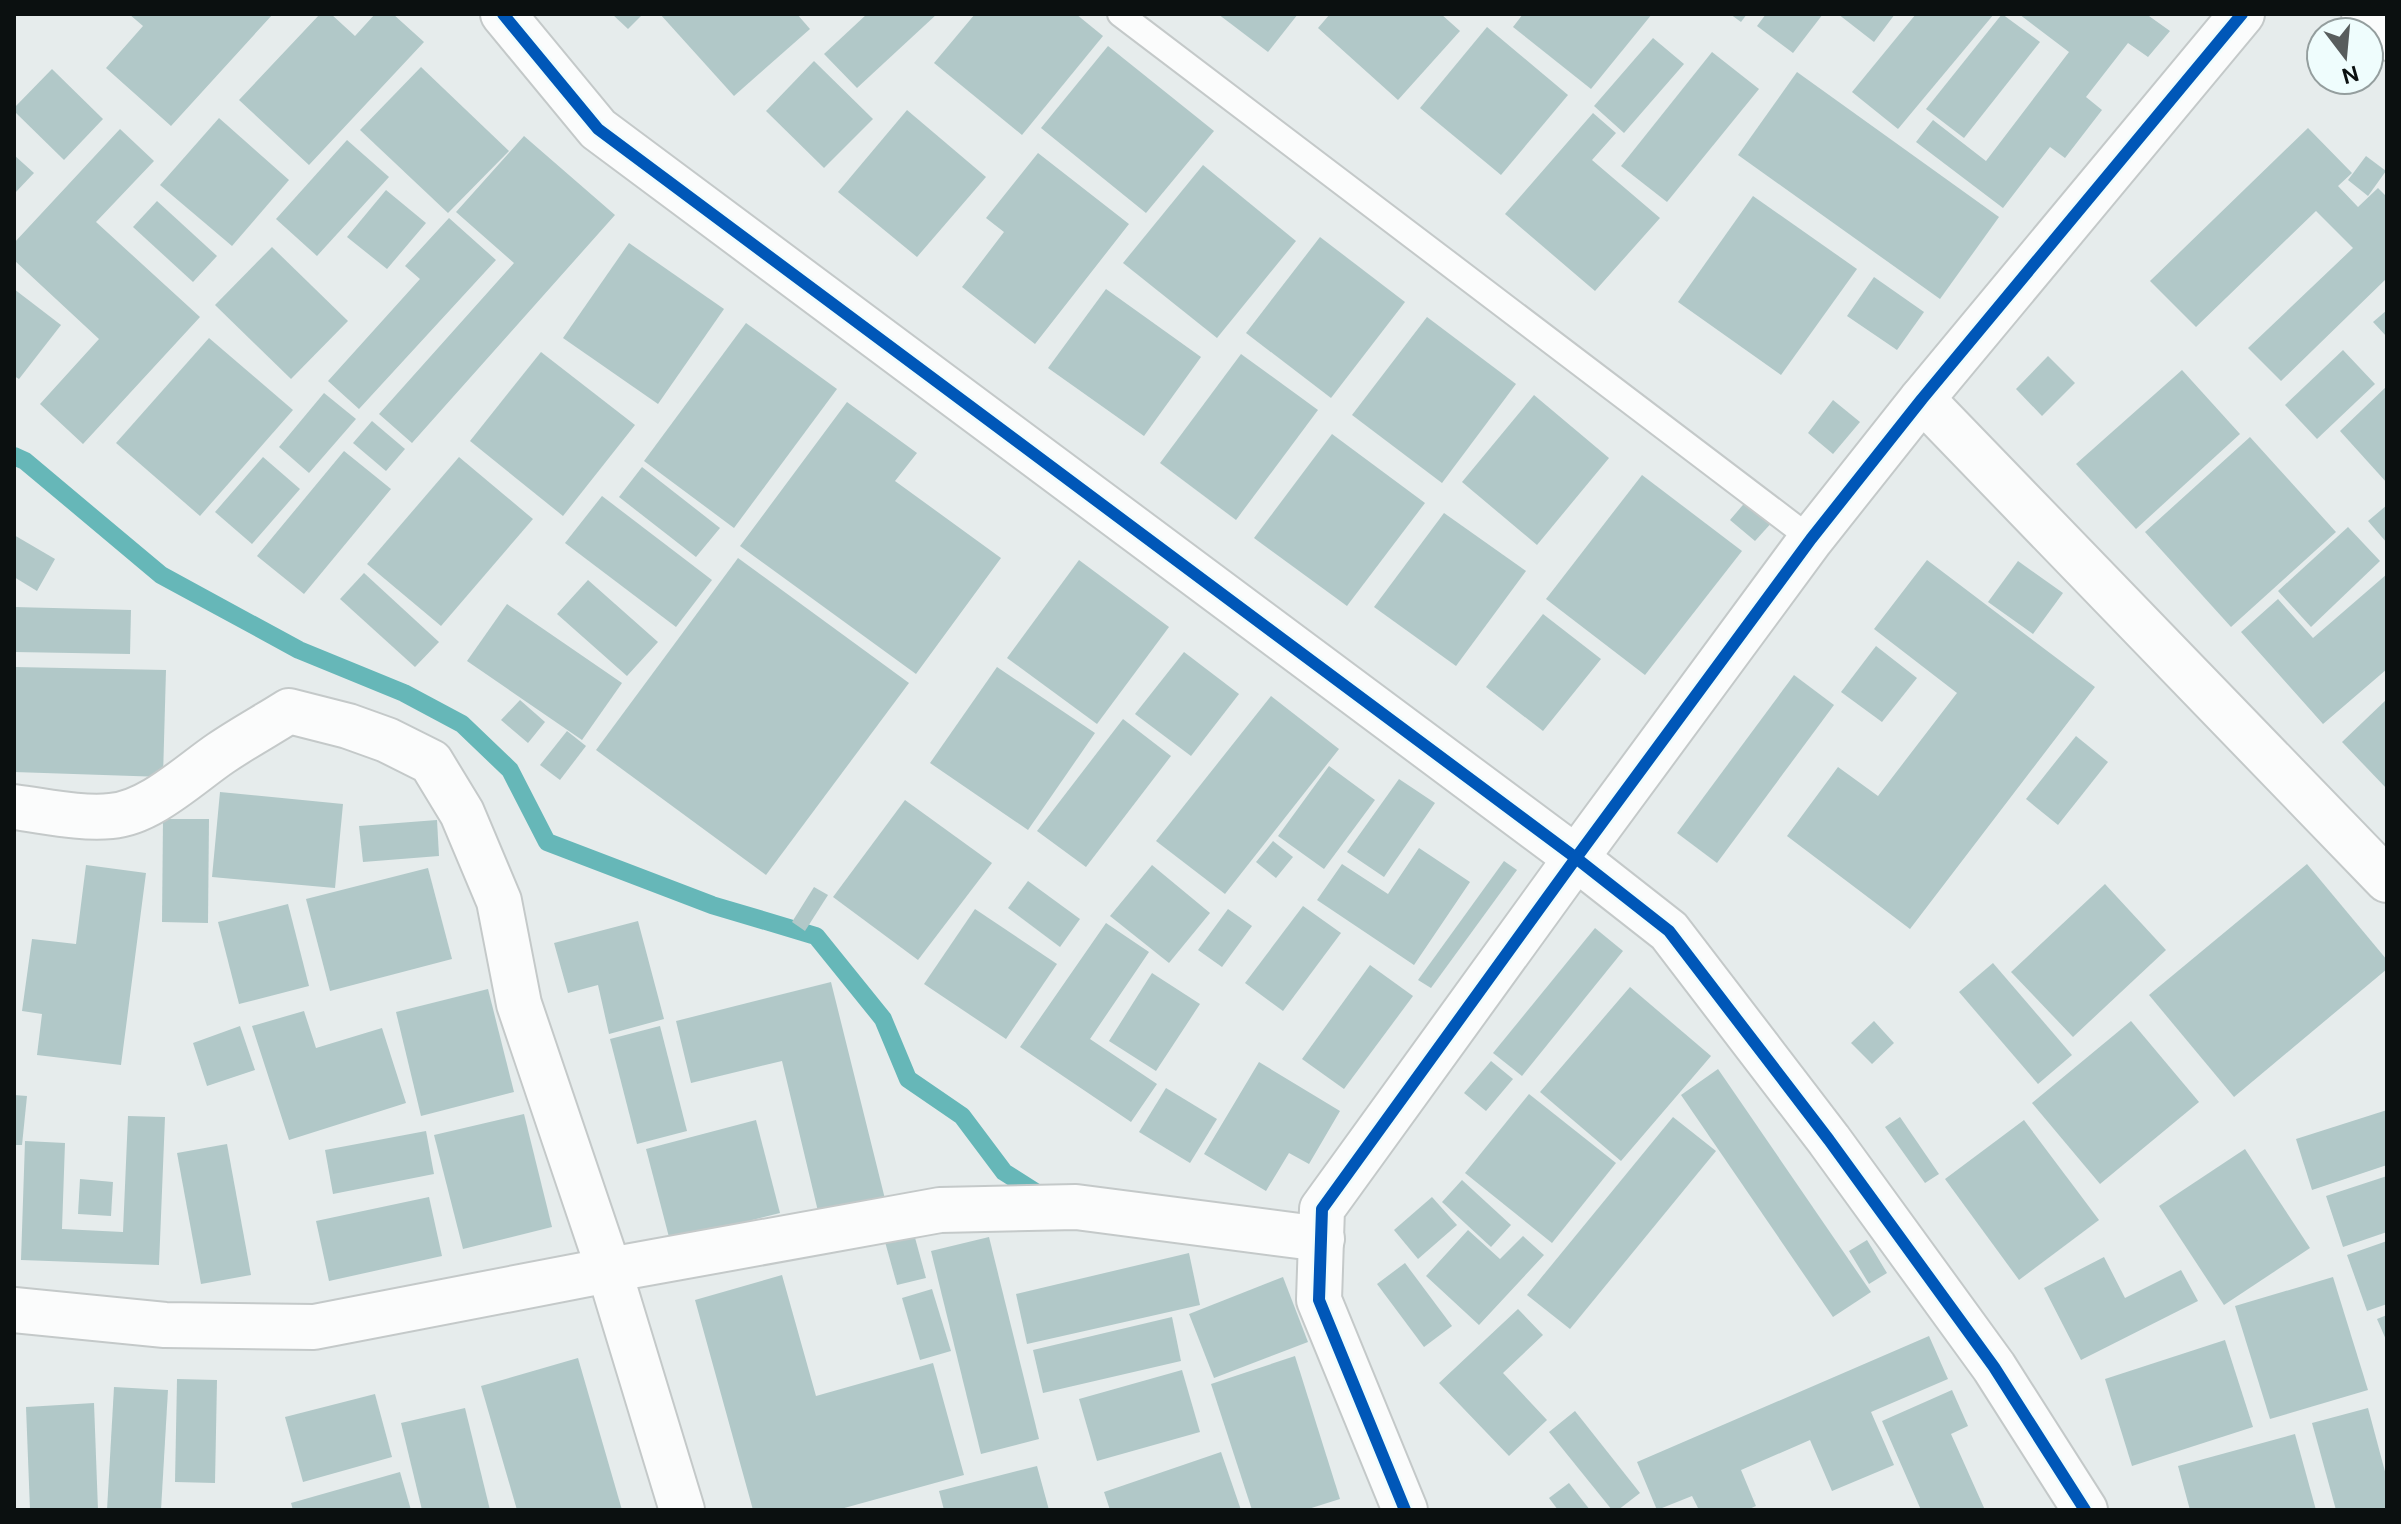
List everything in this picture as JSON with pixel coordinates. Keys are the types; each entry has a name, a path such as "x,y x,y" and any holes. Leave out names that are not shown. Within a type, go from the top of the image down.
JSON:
{"street":[{"path":"503,14 598,129 1576,858 1669,931 1829,1140 1994,1367 2085,1510"},
{"path":"1405,1510 1319,1300 1322,1209 1811,539 1922,399 2242,14"},
{"path":"2364,14 2387,38"},
{"path":"1922,399 2387,880"},
{"path":"14,807 90,816 133,812 289,711 374,735 431,762 462,813 499,901 519,1004 609,1270 682,1510"},
{"path":"14,1310 165,1325 314,1327 940,1210 1076,1207 1322,1239"}],"lane":[{"path":"1120,14 1811,539"}],"building":[{"path":"129,14 273,14 171,126 106,68 143,26"},
{"path":"320,14 331,14 355,36 375,14 393,14 424,42 309,165 239,100"},
{"path":"612,14 643,14 628,29"},
{"path":"660,14 797,14 810,29 734,96"},
{"path":"867,14 937,14 857,88 824,54"},
{"path":"975,14 1076,14 1103,36 1022,135 934,63"},
{"path":"1218,14 1298,14 1268,52"},
{"path":"1330,14 1441,14 1460,31 1398,100 1318,28"},
{"path":"1523,14 1652,14 1591,89 1513,27"},
{"path":"1730,14 1747,14 1741,22"},
{"path":"1766,14 1823,14 1793,53 1757,26"},
{"path":"1838,14 1895,14 1874,42"},
{"path":"1916,14 1994,14 1898,129 1852,92"},
{"path":"2002,14 2040,42 1964,138 1926,109"},
{"path":"2019,14 2150,14 2170,31 2148,57 2128,43 2086,97 2102,110 2065,158 2050,147 2003,208 1916,142 1933,120 1986,161 2069,52"},
{"path":"1487,27 1568,95 1501,175 1420,108"},
{"path":"1653,38 1684,64 1624,133 1594,106"},
{"path":"1108,46 1214,131 1146,213 1041,128"},
{"path":"1712,52 1759,89 1667,202 1621,166"},
{"path":"814,61 873,119 824,168 766,111"},
{"path":"421,67 509,151 448,213 360,130"},
{"path":"52,69 103,119 64,160 14,111"},
{"path":"1797,72 1999,217 1940,299 1738,155"},
{"path":"907,110 986,177 917,257 838,192"},
{"path":"1593,113 1616,133 1592,160 1660,218 1595,291 1505,214"},
{"path":"219,118 289,180 232,246 160,185"},
{"path":"2308,128 2352,173 2338,186 2358,207 2378,188 2387,197 2387,278 2281,381 2248,348 2353,248 2316,211 2196,327 2150,281"},
{"path":"120,129 154,161 96,222 200,317 83,444 40,404 99,339 14,260 14,243"},
{"path":"524,136 615,215 412,443 379,414 514,263 456,212"},
{"path":"347,140 389,177 317,256 276,219"},
{"path":"1038,153 1129,224 1035,344 962,287 1004,232 986,218"},
{"path":"14,155 34,173 14,194"},
{"path":"2366,156 2386,171 2368,196 2348,180"},
{"path":"1203,165 1296,241 1217,338 1123,263"},
{"path":"386,190 426,223 387,269 347,237"},
{"path":"1753,196 1857,269 1781,375 1678,302"},
{"path":"157,201 217,256 193,282 133,227"},
{"path":"449,218 496,260 359,409 328,381 420,279 405,266"},
{"path":"1320,237 1405,302 1331,398 1246,333"},
{"path":"629,243 724,309 658,404 563,338"},
{"path":"272,247 348,321 291,379 215,305"},
{"path":"1874,277 1924,312 1897,350 1847,316"},
{"path":"14,289 61,325 19,379 14,376"},
{"path":"1106,289 1201,357 1144,436 1048,368"},
{"path":"2387,310 2387,337 2373,322"},
{"path":"1427,317 1516,384 1442,483 1352,415"},
{"path":"746,323 837,389 734,528 644,461"},
{"path":"209,338 293,410 200,516 116,443"},
{"path":"2343,350 2375,384 2317,439 2285,405"},
{"path":"541,352 635,425 563,516 470,441"},
{"path":"1241,354 1318,410 1236,520 1160,463"},
{"path":"2048,356 2075,383 2042,416 2016,389"},
{"path":"2182,370 2240,434 2136,529 2076,464"},
{"path":"2387,386 2387,483 2340,431"},
{"path":"324,393 356,419 309,473 279,447"},
{"path":"1534,395 1609,458 1537,545 1462,482"},
{"path":"1833,400 1860,422 1833,454 1808,433"},
{"path":"847,402 917,453 895,481 1001,558 916,674 740,546"},
{"path":"372,421 405,449 386,471 353,443"},
{"path":"1332,434 1425,503 1347,606 1254,538"},
{"path":"2250,437 2336,532 2231,627 2145,532"},
{"path":"344,451 391,489 304,594 257,556"},
{"path":"263,457 300,489 252,544 215,512"},
{"path":"459,457 533,519 441,626 367,564"},
{"path":"642,467 720,528 696,557 619,497"},
{"path":"1642,475 1742,551 1645,675 1546,599"},
{"path":"602,496 712,580 676,627 565,543"},
{"path":"1748,499 1774,520 1755,541 1730,520"},
{"path":"2387,505 2387,543 2368,521"},
{"path":"1444,513 1526,571 1456,666 1374,607"},
{"path":"2348,527 2380,561 2311,627 2278,591"},
{"path":"14,535 55,559 37,591 14,577"},
{"path":"738,558 909,683 766,875 596,750"},
{"path":"1079,560 1169,627 1097,724 1007,658"},
{"path":"1927,560 2095,687 1910,929 1787,836 1838,767 1878,796 1957,693 1874,629"},
{"path":"2018,561 2063,593 2033,634 1988,602"},
{"path":"364,573 439,642 415,667 340,599"},
{"path":"2387,574 2387,669 2323,724 2241,632 2278,599 2313,638"},
{"path":"588,580 658,642 627,676 557,614"},
{"path":"507,604 622,683 582,740 467,661"},
{"path":"14,607 131,610 130,654 14,652"},
{"path":"1543,614 1601,659 1543,731 1486,687"},
{"path":"1876,646 1917,678 1882,722 1841,692"},
{"path":"1184,652 1239,694 1191,756 1135,714"},
{"path":"14,667 166,670 163,777 14,772"},
{"path":"997,667 1095,733 1028,830 930,763"},
{"path":"1794,675 1834,705 1717,863 1677,833"},
{"path":"1271,696 1339,749 1225,894 1156,841"},
{"path":"2387,699 2387,789 2342,742"},
{"path":"520,700 545,722 528,743 501,720"},
{"path":"1123,719 1171,756 1086,867 1037,831"},
{"path":"567,731 586,746 560,780 540,765"},
{"path":"2076,736 2108,762 2058,825 2026,799"},
{"path":"1329,766 1375,800 1324,869 1278,836"},
{"path":"1399,779 1435,803 1384,877 1347,852"},
{"path":"220,792 343,804 335,888 212,877"},
{"path":"905,800 992,863 918,960 833,897"},
{"path":"163,819 209,819 208,923 162,922"},
{"path":"437,820 439,856 363,862 359,826"},
{"path":"1273,841 1293,857 1276,878 1256,862"},
{"path":"1419,848 1470,882 1414,965 1317,900 1342,864 1388,894"},
{"path":"1504,861 1517,870 1431,988 1418,980"},
{"path":"2307,864 2387,960 2387,969 2234,1097 2149,995"},
{"path":"86,865 146,873 121,1065 37,1055 42,1014 22,1011 32,939 76,944"},
{"path":"1152,865 1210,913 1169,963 1110,916"},
{"path":"428,868 452,959 330,991 306,899"},
{"path":"1028,881 1080,919 1060,947 1008,908"},
{"path":"2105,884 2166,950 2073,1037 2011,972"},
{"path":"814,887 828,895 805,931 792,922"},
{"path":"288,904 309,986 239,1004 218,922"},
{"path":"1303,906 1341,933 1283,1011 1245,983"},
{"path":"975,909 1057,964 1006,1039 924,984"},
{"path":"1228,909 1252,926 1222,967 1198,950"},
{"path":"638,921 664,1019 609,1034 598,985 568,993 554,943"},
{"path":"1106,923 1149,952 1090,1039 1157,1084 1131,1122 1020,1047"},
{"path":"1595,928 1623,951 1522,1076 1493,1053"},
{"path":"1993,963 2072,1055 2038,1084 1959,992"},
{"path":"1370,965 1413,996 1344,1089 1302,1059"},
{"path":"1152,973 1200,1004 1156,1071 1109,1041"},
{"path":"831,982 888,1211 822,1228 782,1061 691,1083 676,1021"},
{"path":"1630,987 1711,1056 1621,1161 1540,1092"},
{"path":"488,989 514,1092 421,1116 396,1012"},
{"path":"304,1011 316,1048 382,1028 406,1103 289,1140 252,1026"},
{"path":"1874,1021 1894,1043 1872,1064 1851,1043"},
{"path":"2131,1021 2199,1102 2100,1184 2032,1103"},
{"path":"240,1026 255,1070 207,1086 193,1043"},
{"path":"660,1026 687,1131 637,1144 610,1039"},
{"path":"1491,1061 1513,1079 1486,1111 1464,1093"},
{"path":"1259,1062 1340,1111 1309,1164 1289,1153 1266,1191 1204,1154"},
{"path":"1718,1069 1871,1292 1833,1317 1681,1095"},
{"path":"1166,1088 1217,1119 1190,1163 1139,1132"},
{"path":"1529,1094 1616,1163 1552,1243 1465,1173"},
{"path":"14,1095 27,1096 22,1145 14,1145"},
{"path":"2387,1110 2387,1165 2312,1190 2296,1139"},
{"path":"524,1114 552,1227 463,1249 434,1135"},
{"path":"128,1116 165,1117 159,1265 21,1260 25,1141 65,1143 62,1229 123,1232"},
{"path":"1673,1117 1716,1151 1570,1329 1527,1295"},
{"path":"1900,1117 1939,1174 1925,1183 1885,1127"},
{"path":"756,1120 780,1213 670,1241 646,1149"},
{"path":"2024,1120 2099,1220 2019,1280 1945,1179"},
{"path":"426,1131 434,1174 333,1194 325,1150"},
{"path":"227,1144 251,1275 201,1284 177,1153"},
{"path":"2245,1149 2310,1248 2224,1305 2159,1206"},
{"path":"2387,1176 2387,1232 2343,1247 2326,1196"},
{"path":"80,1179 113,1182 111,1216 78,1214"},
{"path":"1462,1180 1511,1225 1491,1247 1442,1202"},
{"path":"429,1197 442,1256 329,1281 316,1221"},
{"path":"1432,1197 1457,1225 1418,1259 1394,1230"},
{"path":"911,1223 926,1278 897,1285 882,1231"},
{"path":"1468,1230 1500,1259 1523,1236 1544,1255 1479,1325 1426,1276"},
{"path":"989,1237 1039,1439 981,1454 931,1251"},
{"path":"1867,1240 1887,1273 1869,1284 1849,1251"},
{"path":"2387,1241 2387,1304 2367,1311 2347,1255"},
{"path":"1189,1253 1200,1305 1027,1344 1016,1294"},
{"path":"2104,1257 2125,1298 2181,1270 2198,1301 2081,1360 2044,1288"},
{"path":"1405,1263 1452,1326 1424,1347 1377,1284"},
{"path":"782,1275 816,1396 933,1363 964,1475 837,1510 753,1510 695,1300"},
{"path":"1283,1277 1308,1342 1214,1378 1189,1314"},
{"path":"2333,1277 2368,1390 2270,1419 2235,1306"},
{"path":"932,1289 951,1351 920,1360 902,1298"},
{"path":"1518,1309 1543,1335 1503,1373 1547,1420 1509,1456 1439,1383"},
{"path":"2387,1315 2387,1342 2377,1319"},
{"path":"1172,1317 1181,1361 1043,1393 1033,1350"},
{"path":"1929,1336 1948,1379 1871,1412 1894,1465 1832,1491 1810,1440 1741,1470 1756,1506 1747,1510 1699,1510 1692,1496 1657,1510 1637,1462"},
{"path":"2225,1340 2253,1427 2132,1466 2105,1379"},
{"path":"1295,1356 1340,1499 1305,1510 1252,1510 1211,1384"},
{"path":"578,1358 622,1510 517,1510 481,1386"},
{"path":"1182,1370 1200,1432 1097,1461 1079,1399"},
{"path":"177,1379 217,1380 215,1483 175,1482"},
{"path":"114,1387 168,1390 161,1510 107,1510"},
{"path":"1952,1390 1968,1426 1951,1434 1985,1510 1921,1510 1882,1421"},
{"path":"375,1394 392,1457 303,1482 285,1417"},
{"path":"94,1403 98,1510 30,1510 26,1407"},
{"path":"465,1408 490,1510 422,1510 401,1423"},
{"path":"2368,1408 2387,1479 2387,1510 2336,1510 2312,1423"},
{"path":"1575,1411 1640,1493 1618,1510 1612,1510 1549,1432"},
{"path":"2295,1434 2316,1510 2190,1510 2178,1466"},
{"path":"1221,1452 1241,1510 1110,1510 1104,1492"},
{"path":"1037,1466 1049,1510 944,1510 939,1491"},
{"path":"400,1472 411,1510 293,1510 291,1503"},
{"path":"1569,1483 1590,1510 1558,1510 1549,1498"}],"waterway":[{"path":"14,456 25,461 161,575 299,650 404,693 462,724 510,770 547,842 712,905 816,936 883,1019 908,1079 962,1116 1004,1172 1045,1198"}],"cycle path":[{"path":"503,14 598,129 1576,858 1669,931 1829,1140 1994,1367 2085,1510"},
{"path":"1405,1510 1319,1300 1322,1209 1811,539 1922,399 2242,14"}]}
